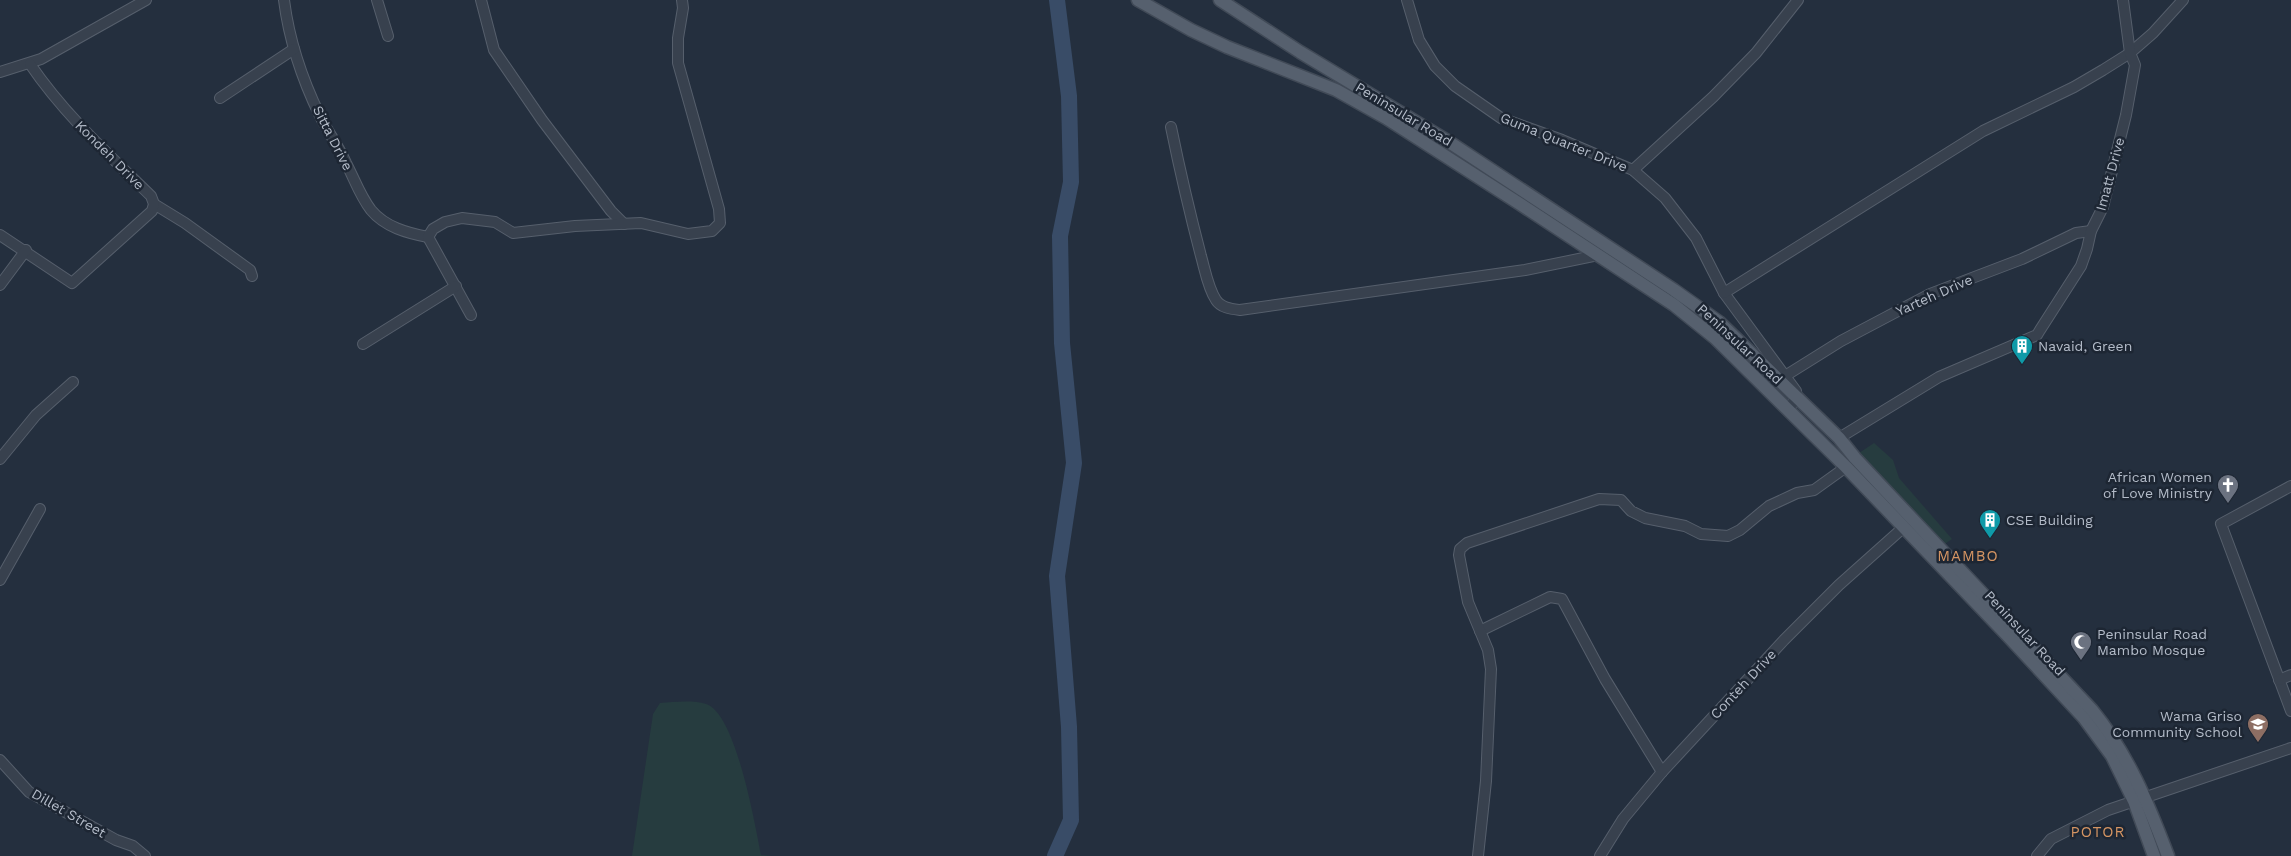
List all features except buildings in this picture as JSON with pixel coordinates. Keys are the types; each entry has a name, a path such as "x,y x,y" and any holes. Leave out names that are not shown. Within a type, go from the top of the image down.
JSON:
{"main road":[{"name":"Peninsular Road","path":"1138,0 1182,25 1227,46 1336,90 1386,118 1674,305 1715,338 1904,527 2013,632"},
{"name":"Peninsular Road","path":"1220,0 1349,82 1449,142 1674,290 1719,322 1839,438 2013,632 2084,718 2112,756 2140,799 2168,856"},
{"name":"Peninsular Road","path":"2140,799 2154,856"}],"street":[{"path":"0,72 30,64 146,0"},
{"name":"Sitta Drive","path":"284,0 288,28 294,49 320,116 371,211 395,228 406,233 428,237"},
{"path":"376,0 388,36"},
{"path":"481,0 494,50 542,120 611,211 624,224"},
{"path":"471,315 428,237 433,229 444,222 462,218 495,222 512,233 575,226 641,223 688,234 712,231 720,222 719,209 678,63 678,38 683,8 682,0"},
{"name":"Guma Quarter Drive","path":"1407,0 1419,40 1435,66 1455,86 1501,118 1562,140 1633,170 1649,182 1665,198 1696,238 1724,293 1796,391 1797,398"},
{"path":"1633,170 1713,97 1756,53 1798,0"},
{"name":"Imatt Drive","path":"1839,438 1939,377 2037,335 2081,266 2091,231 2103,207 2126,115 2136,65 2130,53 2123,0"},
{"path":"1724,293 1983,131 2074,87 2130,53 2153,33 2183,0"},
{"path":"220,98 294,49"},
{"name":"Kondeh Drive","path":"26,250 72,282 152,211 154,204 151,196 83,131 30,64"},
{"path":"1171,128 1189,210 1208,280 1216,301 1232,309 1240,310 1525,270 1598,255"},
{"path":"154,204 250,270 252,276"},
{"name":"Yarteh Drive","path":"1785,376 1841,341 1930,294 2022,259 2076,233 2091,231"},
{"path":"0,235 26,250 0,285"},
{"path":"363,344 456,286"},
{"path":"0,459 36,415 73,382"},
{"path":"1787,410 1797,398"},
{"path":"1478,856 1486,781 1491,695 1488,650 1468,602 1459,555 1460,548 1467,543 1599,499 1609,498 1621,500 1631,511 1645,518 1685,526 1701,534 1728,536 1740,530 1769,506 1797,493 1814,490 1846,467"},
{"path":"2291,486 2221,524 2291,711"},
{"path":"0,580 40,509"},
{"name":"Conteh Drive","path":"1600,856 1623,818 1662,772 1790,633 1838,585 1904,527"},
{"path":"1480,631 1550,597 1562,599 1605,679 1662,772"},
{"path":"2280,680 2291,675"},
{"path":"2037,856 2052,839 2108,810 2291,748"},
{"name":"Dillet Street","path":"0,760 29,792 116,840 132,846 145,856"}],"green space":[{"path":"1874,443 1893,460 1899,478 1952,539 1939,548 1853,457"},
{"path":"695,702 706,704 717,712 735,748 749,796 761,855 772,856 632,856 653,714 660,703"}],"waterway":[{"path":"1055,856 1071,820 1069,727 1057,576 1074,463 1062,343 1060,236 1071,182 1069,96 1057,0"}],"place":[{"name":"Navaid, Green","path":"2022,365"},
{"name":"African Women of Love Ministry","path":"2228,504"},
{"name":"CSE Building","path":"1990,539"},
{"name":"Peninsular Road Mambo Mosque","path":"2081,661"},
{"name":"Wama Griso Community School","path":"2258,743"}],"district":[{"name":"MAMBO","path":"1968,556"},
{"name":"POTOR","path":"2098,832"}]}
